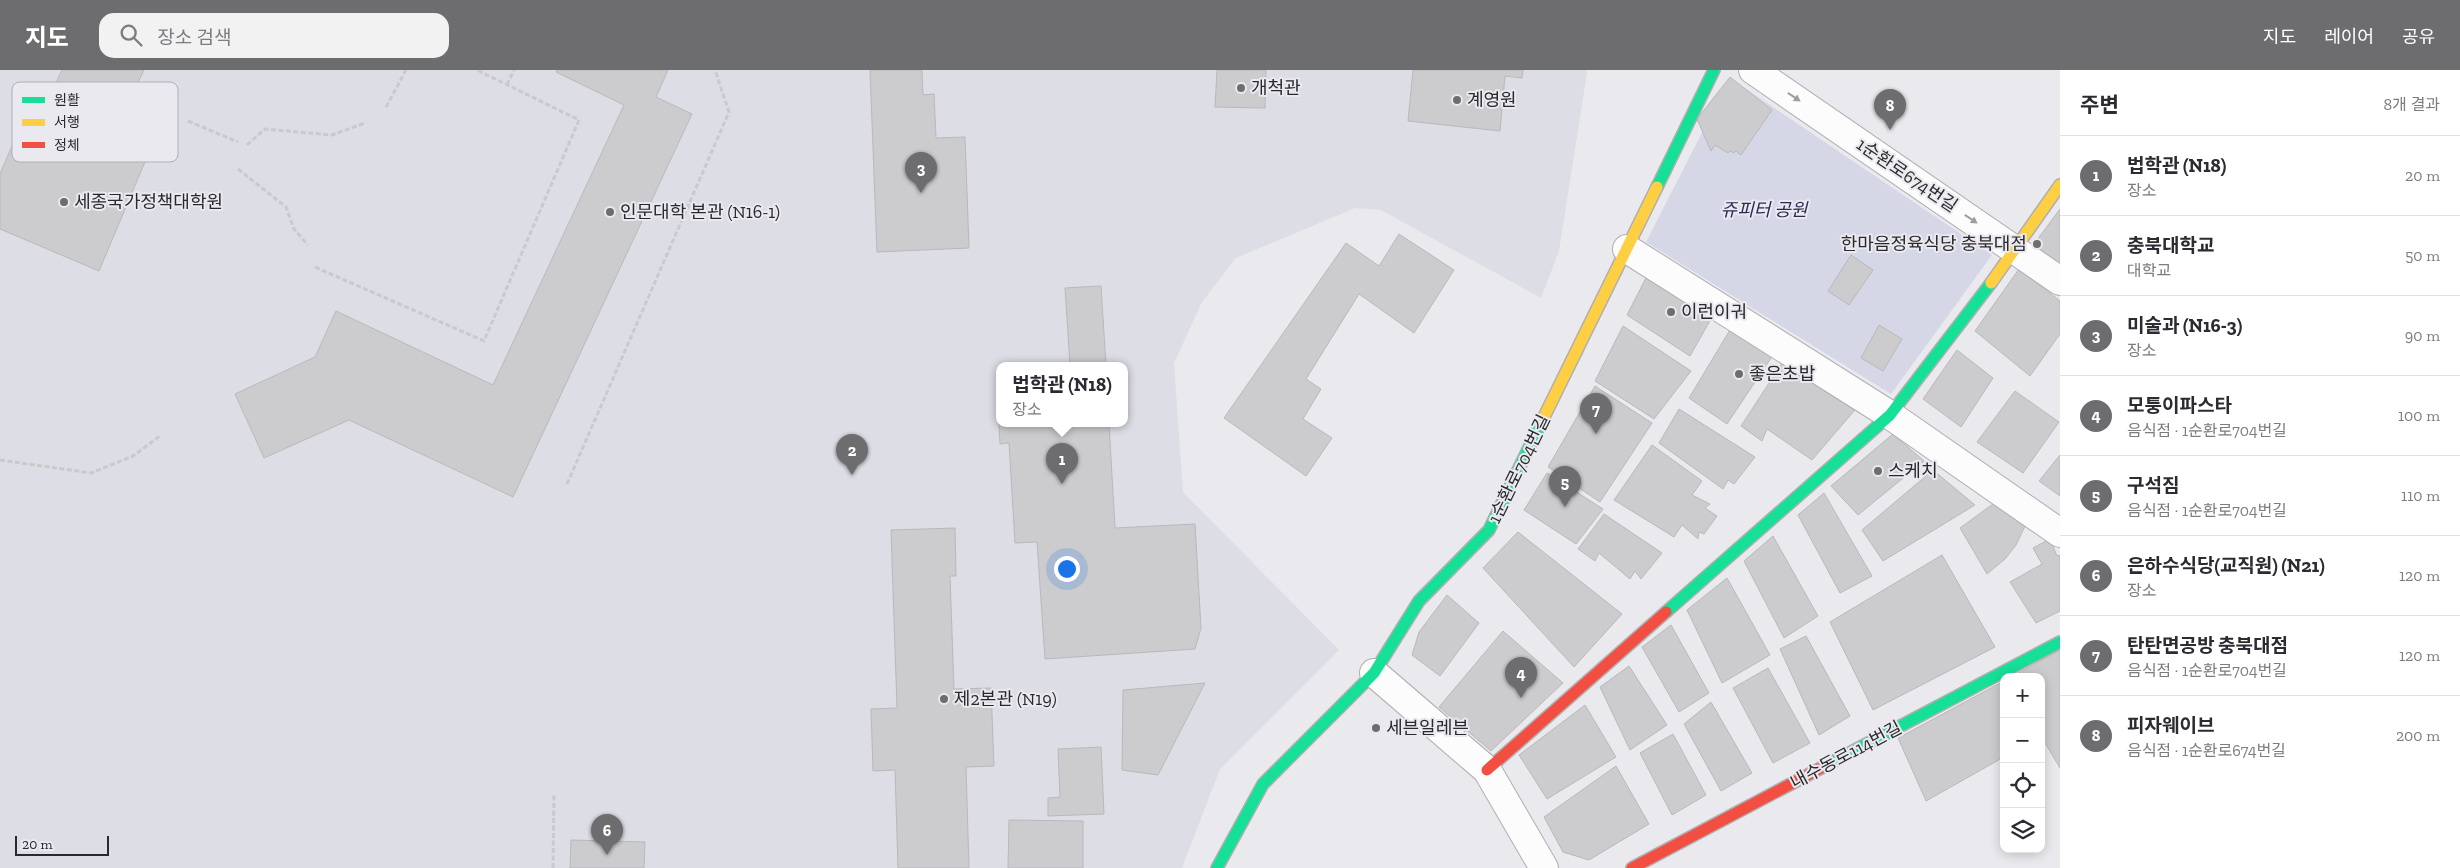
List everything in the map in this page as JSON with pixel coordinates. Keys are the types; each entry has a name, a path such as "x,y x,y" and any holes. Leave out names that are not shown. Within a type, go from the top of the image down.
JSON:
{"street":[{"name":"1순환로704번길","path":"1217,868 1263,784 1374,673 1419,601 1489,530 1714,70"},
{"name":"1순환로674번길","path":"1754,70 2060,281"},
{"path":"1487,770 1890,415 2016,250 2060,185"},
{"path":"1627,249 1890,415 2060,533"},
{"name":"내수동로114번길","path":"1632,868 2060,642"},
{"path":"1374,673 1487,770 1544,868"}],"path":[{"path":"386,107 406,70"},
{"path":"315,267 484,341 579,120 477,70"},
{"path":"507,85 514,70"},
{"path":"567,484 728,112 715,70"},
{"path":"188,120 238,142"},
{"path":"247,145 265,129 332,135 365,123"},
{"path":"238,169 286,207 294,229 308,245"},
{"path":"0,460 91,473 133,456 161,435"},
{"path":"553,868 554,793"}],"shaded area":[{"path":"0,70 62,70 56,82 12,82 12,162 178,162 178,82 138,82 144,70 557,70 556,72 624,105 493,385 336,311 315,357 235,394 264,458 349,420 512,497 692,114 656,97 668,70 1587,70 1559,251 1541,298 1381,210 1355,208 1236,258 1202,302 1174,363 1183,492 1339,650 1220,769 1182,868 0,868"}],"green space":[{"name":"쥬피터 공원","path":"1730,78 1992,255 1891,394 1646,242"}],"building":[{"path":"62,70 144,70 138,82 56,82"},
{"name":"인문대학 본관 (N16-1)","path":"557,70 668,70 656,97 692,114 513,497 349,420 264,458 235,394 315,357 336,311 493,385 624,105 556,72"},
{"path":"870,70 922,70 923,95 934,94 936,138 965,137 969,248 877,252"},
{"name":"개척관","path":"1217,70 1266,70 1265,108 1215,107"},
{"name":"계영원","path":"1413,70 1523,70 1522,78 1505,76 1500,131 1408,121"},
{"path":"1730,77 1772,110 1741,155 1736,151 1728,153 1715,145 1711,151 1697,119"},
{"name":"세종국가정책대학원","path":"12,146 12,162 145,162 99,271 0,229 0,174"},
{"path":"2060,209 2060,268 2031,248"},
{"path":"1399,234 1454,270 1414,333 1359,294 1306,379 1321,389 1303,419 1332,438 1306,476 1224,418 1346,243 1379,266"},
{"path":"1851,255 1873,270 1849,305 1828,291"},
{"path":"1651,268 1716,310 1690,356 1627,315"},
{"path":"2019,269 2060,301 2060,334 2030,376 1975,331"},
{"path":"1101,286 1106,362 1070,362 1065,288"},
{"path":"1733,325 1775,352 1727,424 1689,398"},
{"path":"1879,325 1902,339 1883,371 1861,358"},
{"path":"1623,326 1691,371 1654,419 1595,381"},
{"path":"1957,350 1993,378 1961,427 1923,399"},
{"path":"1786,357 1860,404 1812,460 1767,429 1762,441 1741,426"},
{"path":"1595,386 1652,423 1600,502 1548,467"},
{"path":"2015,391 2059,422 2023,473 1977,442"},
{"path":"1679,409 1755,457 1734,484 1728,480 1723,489 1659,443"},
{"path":"999,427 1109,427 1115,528 1195,524 1201,628 1195,649 1045,659 1037,542 1015,543 1009,443 1000,444"},
{"path":"1893,434 1924,461 1858,515 1831,486"},
{"path":"1652,445 1702,481 1692,495 1710,504 1705,508 1717,516 1704,534 1699,532 1698,539 1682,525 1674,537 1614,500"},
{"path":"2060,455 2060,496 2039,481"},
{"path":"1933,470 1975,505 1883,561 1862,530"},
{"path":"1547,473 1603,509 1576,544 1524,510"},
{"path":"1824,493 1872,576 1840,593 1798,515"},
{"path":"1997,501 2026,524 2016,545 2005,559 1987,574 1960,528"},
{"path":"1604,514 1662,553 1641,579 1635,571 1630,579 1599,553 1595,561 1578,549"},
{"name":"제2본관 (N19)","path":"955,528 956,576 950,576 954,689 991,688 994,766 966,767 969,868 898,868 895,770 873,771 871,709 897,708 891,530"},
{"path":"1518,532 1622,614 1574,667 1483,568"},
{"path":"1773,536 1818,616 1784,638 1744,561"},
{"path":"2050,539 2057,556 2060,555 2060,611 2036,623 2010,582 2042,564 2033,548"},
{"path":"1942,555 1995,647 1873,710 1830,622"},
{"path":"1727,578 1770,655 1722,683 1687,610"},
{"path":"1447,595 1479,623 1440,676 1412,655 1419,632"},
{"path":"1671,625 1709,693 1679,712 1642,647"},
{"path":"1503,631 1563,683 1491,751 1439,707"},
{"path":"1806,636 1850,716 1819,735 1780,649"},
{"path":"2060,650 2060,768 2045,743 2045,673 2018,673"},
{"path":"1629,666 1667,725 1630,750 1600,687"},
{"path":"1768,668 1810,743 1773,763 1733,688"},
{"path":"1205,683 1158,775 1122,770 1123,690"},
{"path":"2000,683 2000,759 1926,801 1898,738"},
{"path":"1711,702 1752,773 1721,791 1684,724"},
{"path":"1585,705 1616,757 1547,799 1519,755"},
{"path":"1673,734 1706,795 1672,815 1640,753"},
{"path":"1101,747 1104,814 1048,816 1048,798 1060,797 1058,749"},
{"path":"1616,766 1649,824 1589,860 1563,852 1544,817"},
{"path":"1009,820 1083,821 1083,868 1008,868"},
{"path":"571,840 645,842 644,868 570,868"}],"traffic: fast":[{"path":"1657,187 1714,70"},
{"path":"1666,612 1890,415 1991,283"},
{"path":"1217,868 1263,784 1374,673 1419,601 1489,530 1541,423"},
{"path":"1821,768 2060,642"}],"traffic: slow":[{"path":"1991,283 2060,185"},
{"path":"1541,423 1657,187"}],"traffic: jam":[{"path":"1487,770 1666,612"},
{"path":"1632,868 1821,768"}],"place":[{"name":"개척관","path":"1241,88"},
{"name":"계영원","path":"1457,100"},
{"name":"피자웨이브","path":"1890,130"},
{"name":"미술과 (N16-3)","path":"921,193"},
{"name":"세종국가정책대학원","path":"64,202"},
{"name":"인문대학 본관 (N16-1)","path":"610,212"},
{"name":"한마음정육식당 충북대점","path":"2037,244"},
{"name":"이런이궈","path":"1671,312"},
{"name":"좋은초밥","path":"1739,374"},
{"name":"탄탄면공방 충북대점","path":"1596,434"},
{"name":"스케치","path":"1878,471"},
{"name":"충북대학교","path":"852,475"},
{"name":"법학관 (N18)","path":"1062,484"},
{"name":"구석짐","path":"1565,507"},
{"name":"모퉁이파스타","path":"1521,698"},
{"name":"제2본관 (N19)","path":"944,699"},
{"name":"세븐일레븐","path":"1376,728"},
{"name":"은하수식당(교직원) (N21)","path":"607,855"}]}
